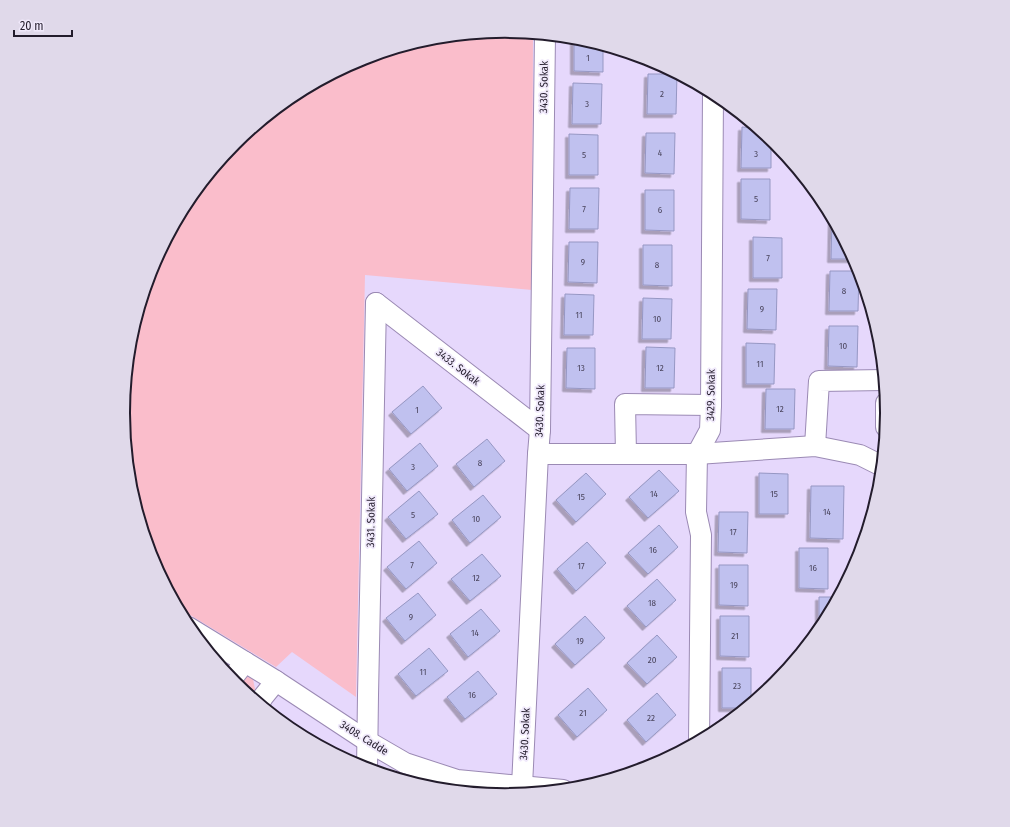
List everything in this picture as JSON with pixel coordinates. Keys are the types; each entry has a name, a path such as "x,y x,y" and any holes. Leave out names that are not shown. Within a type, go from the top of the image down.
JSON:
{"street":[{"name":"3430. Sokak","path":"522,786 540,430 545,40"},
{"name":"3429. Sokak","path":"699,735 701,535 696,512 697,454 710,430 713,100"},
{"name":"3433. Sokak","path":"376,303 540,430"},
{"name":"3431. Sokak","path":"367,762 376,303"},
{"path":"815,446 819,381 879,380"},
{"path":"626,454 625,404 711,406"},
{"path":"538,454 697,454 815,446 860,455 877,463"},
{"name":"3408. Cadde","path":"203,636 276,681 367,741 405,763 457,780 537,787"},
{"path":"235,675 245,662"},
{"path":"261,699 276,681"}],"shaded area":[{"path":"480,39 533,39 532,290 365,275 356,697 292,652 276,667 188,614 168,580 149,534 142,511 130,438 130,389 142,316 158,270 168,247 193,205 223,166 257,131 296,101 317,88 384,58 432,45"},
{"path":"245,676 253,679 254,693 241,681"}],"building":[{"path":"574,44 603,51 603,72 574,71"},
{"path":"648,74 664,74 677,80 676,114 647,114"},
{"path":"573,83 602,84 601,124 572,124"},
{"path":"742,127 748,127 771,148 771,168 741,168"},
{"path":"646,133 675,133 674,174 645,173"},
{"path":"569,134 598,135 598,175 569,175"},
{"path":"741,179 770,179 770,220 741,219"},
{"path":"570,188 599,188 598,229 569,229"},
{"path":"645,190 674,190 674,231 645,230"},
{"path":"832,229 847,259 831,259"},
{"path":"753,237 782,238 782,278 753,278"},
{"path":"569,242 598,242 597,283 568,282"},
{"path":"643,245 672,245 672,286 643,285"},
{"path":"830,271 852,271 859,287 858,311 829,311"},
{"path":"748,289 777,289 776,330 747,329"},
{"path":"565,294 594,295 593,335 564,335"},
{"path":"643,298 672,299 671,339 642,339"},
{"path":"829,326 858,326 857,367 828,366"},
{"path":"746,343 775,344 774,384 746,384"},
{"path":"646,347 675,348 674,388 645,388"},
{"path":"567,348 595,348 595,389 566,388"},
{"path":"423,386 442,408 411,434 392,412"},
{"path":"766,389 795,389 794,429 765,429"},
{"path":"487,439 505,461 474,487 456,464"},
{"path":"420,443 438,466 407,491 389,469"},
{"path":"659,470 679,491 648,518 629,497"},
{"path":"586,473 606,494 576,522 556,500"},
{"path":"759,473 788,474 788,514 759,514"},
{"path":"811,486 844,486 843,539 810,538"},
{"path":"419,491 438,514 406,539 388,517"},
{"path":"483,495 501,517 470,543 452,520"},
{"path":"719,512 748,512 747,553 718,552"},
{"path":"659,525 678,547 648,574 628,553"},
{"path":"419,541 437,563 406,589 387,567"},
{"path":"587,542 606,563 576,591 557,569"},
{"path":"799,548 828,548 828,589 799,588"},
{"path":"482,554 501,576 470,601 451,579"},
{"path":"719,565 748,565 748,606 719,605"},
{"path":"657,579 676,600 646,627 627,606"},
{"path":"418,593 436,615 405,641 386,618"},
{"path":"819,597 832,597 830,601 819,619"},
{"path":"481,609 500,631 468,657 450,634"},
{"path":"585,616 605,638 575,665 555,644"},
{"path":"720,616 749,616 749,657 720,656"},
{"path":"657,635 677,657 647,684 627,663"},
{"path":"429,648 448,671 416,696 398,674"},
{"path":"722,668 751,668 751,698 738,708 722,708"},
{"path":"478,671 497,694 465,719 447,697"},
{"path":"588,688 607,710 577,737 558,715"},
{"path":"657,693 676,715 646,742 627,720"}]}
